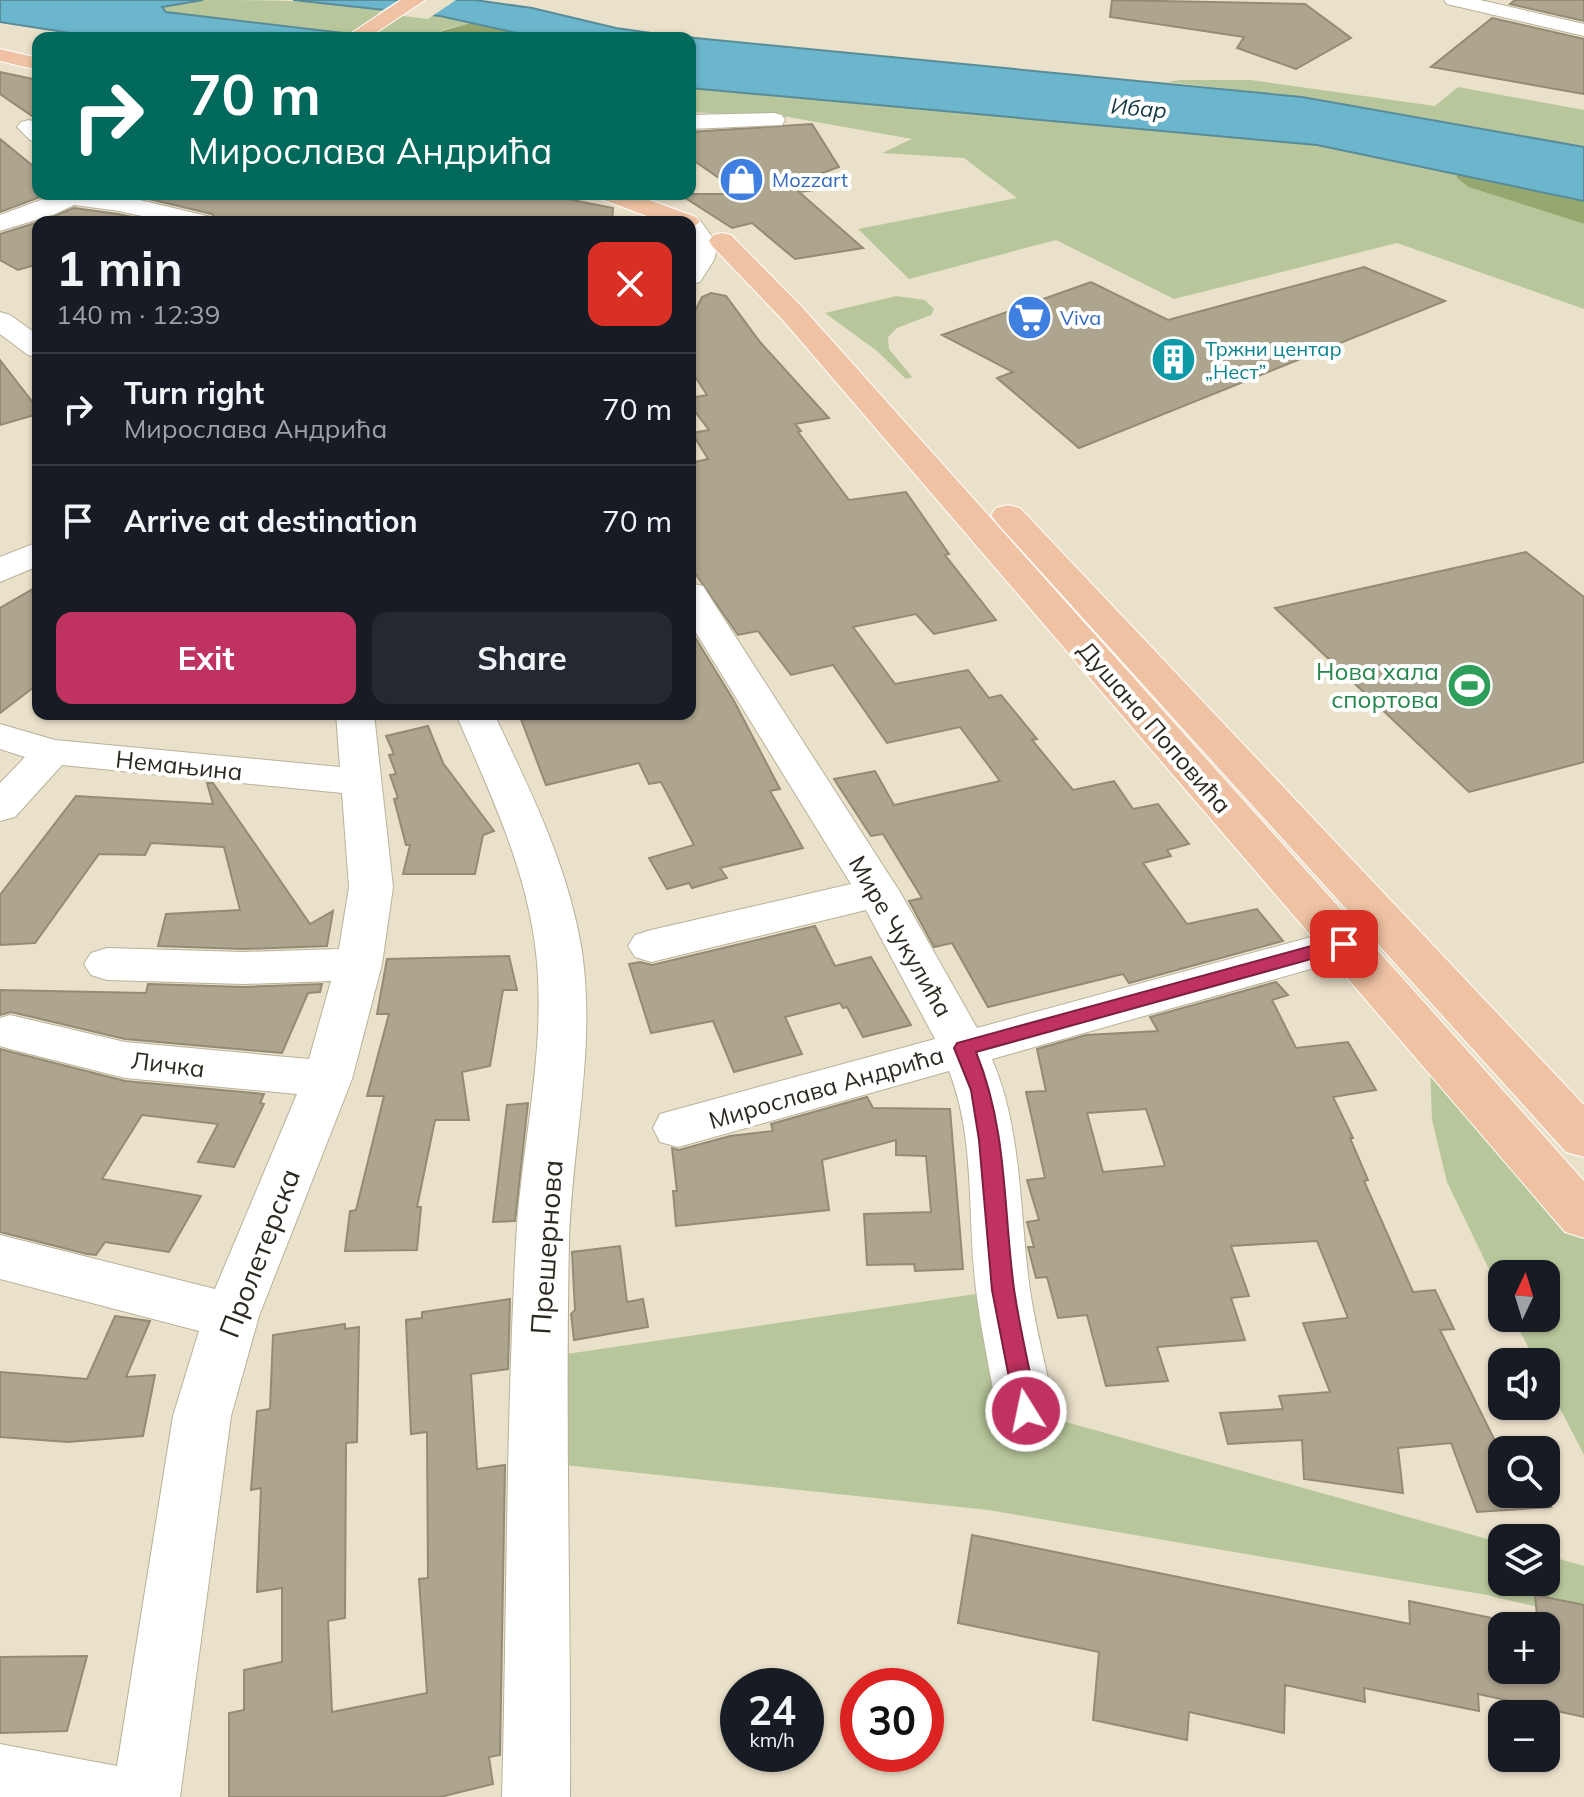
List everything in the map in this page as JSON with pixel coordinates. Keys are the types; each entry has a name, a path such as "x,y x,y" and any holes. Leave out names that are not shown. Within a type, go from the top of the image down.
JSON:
{"main road":[{"path":"364,32 415,0"},
{"path":"392,32 441,0"},
{"path":"0,55 32,63"},
{"name":"Душана Поповића","path":"631,200 671,216"},
{"name":"Душана Поповића","path":"696,227 763,266 802,298 897,393 1584,1138"},
{"name":"Душана Поповића","path":"722,241 792,313 1584,1217"}],"street":[{"path":"1454,0 1584,30"},
{"path":"1546,22 1584,18"},
{"path":"696,122 774,120"},
{"path":"0,192 32,219"},
{"path":"40,216 66,200"},
{"path":"102,200 176,216"},
{"path":"0,223 32,220"},
{"path":"696,233 705,245 696,266"},
{"path":"696,272 727,265 749,268"},
{"path":"0,321 32,345"},
{"path":"0,353 32,348"},
{"path":"0,571 32,555"},
{"name":"Мире Чукулића","path":"696,604 878,892 964,1048 981,1090 990,1140 1003,1290 1026,1411"},
{"name":"Пролетерска","path":"146,1797 202,1416 231,1316 328,1079 359,964 371,887 355,720"},
{"name":"Прешернова","path":"478,720 523,822 545,883 559,953 563,1051 543,1232 536,1462 540,1646 536,1797"},
{"name":"Немањина","path":"0,736 52,752 360,782"},
{"path":"0,808 52,752"},
{"path":"651,946 878,892"},
{"name":"Мирослава Андрића","path":"678,1128 1344,944"},
{"path":"107,964 244,968 359,964"},
{"name":"Личка","path":"10,1032 125,1060 328,1079"},
{"path":"0,1257 231,1316"},
{"path":"0,1778 108,1797"}],"green space":[{"path":"203,0 304,2 371,6 470,23 440,32 324,32 165,12 162,7"},
{"path":"470,23 520,32 441,32"},
{"path":"1251,80 1435,106 1458,87 1584,110 1584,147 1302,97 1167,82"},
{"path":"696,89 1317,145 1456,172 1457,178 1468,187 1584,224 1584,309 1397,243 1174,299 1056,240 909,279 858,229 1017,198 964,158 882,153 912,139 788,117 696,112"},
{"path":"1456,172 1584,201 1584,224 1468,187 1457,178"},
{"path":"896,296 925,300 934,309 931,315 897,328 888,337 889,349 912,377 906,379 877,351 825,313"},
{"path":"1429,1040 1584,1217 1584,1455 1560,1408 1560,1348 1529,1348 1520,1332 1560,1332 1560,1260 1488,1260 1488,1267 1447,1182 1432,1120"},
{"path":"1003,1290 1026,1411 1488,1539 1488,1595 988,1510 536,1462 539,1358"},
{"path":"1560,1559 1584,1566 1584,1618 1491,1596 1560,1596"}],"water":[{"path":"0,0 203,0 162,7 166,12 335,32 64,32 0,22"},
{"path":"293,0 475,0 532,8 644,32 512,32 440,16"},
{"name":"Ибар","path":"696,38 1302,97 1584,147 1584,201 1317,145 696,89"}],"pier":[{"path":"399,0 456,0 428,19 378,13"}],"building":[{"path":"1112,0 1305,4 1351,38 1296,69 1237,48 1244,37 1110,17"},
{"path":"1515,0 1584,0 1584,21 1510,4"},
{"path":"1492,18 1584,39 1584,94 1431,67"},
{"path":"0,72 32,79 32,116 0,94"},
{"path":"812,124 839,167 803,180 814,190 799,192 863,248 795,259 752,223 732,228 688,200 696,200 696,194 742,194 696,162 696,132"},
{"path":"0,139 32,165 32,200 0,212"},
{"path":"153,200 572,200 613,208 612,216 212,214"},
{"path":"74,208 127,216 54,216"},
{"path":"32,224 32,266 18,270 0,260 0,234"},
{"name":"Тржни центар „Нест”","path":"1364,267 1445,301 1079,448 997,378 1013,372 942,335 1091,282 1168,320"},
{"path":"711,293 726,296 760,342 829,418 795,424 849,500 906,492 949,554 945,555 996,620 934,634 916,614 853,627 895,684 968,670 989,698 1001,695 1037,739 1032,740 1073,790 1114,781 1133,809 1158,804 1189,844 1167,850 1171,856 1143,863 1187,924 1257,909 1283,941 1129,983 1123,974 988,1007 952,943 934,947 909,901 922,898 883,834 871,836 834,779 875,771 894,805 1000,781 960,727 887,743 833,665 791,675 758,631 738,635 696,575 696,462 708,459 696,440 696,432 709,430 696,413 696,397 707,395 696,378 696,309 702,297"},
{"path":"0,360 32,401 32,416 0,425"},
{"name":"Нова хала спортова","path":"1526,552 1584,597 1584,762 1469,792 1275,608"},
{"path":"32,589 32,689 0,713 0,608"},
{"path":"696,639 734,701 780,789 770,791 803,848 720,868 727,878 692,888 689,883 667,889 649,858 694,845 661,782 649,784 639,763 546,785 521,720 696,720"},
{"path":"428,726 443,763 494,831 483,835 475,874 403,874 410,845 406,845 394,799 398,798 390,775 396,774 389,755 394,754 386,736"},
{"path":"207,783 213,783 310,924 333,911 327,946 244,949 158,946 166,914 240,910 224,847 151,843 145,855 99,854 35,943 0,945 0,895 76,796 213,804"},
{"path":"815,926 835,966 871,957 911,1025 863,1037 847,1007 843,1008 840,1003 785,1017 802,1054 734,1072 713,1021 651,1033 629,964 640,962 652,965"},
{"path":"509,956 517,990 503,990 490,1066 462,1072 469,1120 435,1120 417,1207 421,1207 417,1250 345,1251 350,1211 356,1210 384,1096 367,1096 389,1014 377,1014 387,959"},
{"path":"1276,982 1288,995 1272,1000 1296,1048 1348,1042 1376,1090 1333,1097 1353,1138 1350,1138 1368,1180 1364,1181 1413,1292 1435,1290 1454,1329 1440,1330 1493,1436 1488,1436 1488,1508 1536,1508 1477,1512 1451,1443 1398,1448 1403,1493 1304,1479 1302,1440 1228,1444 1220,1413 1283,1409 1279,1396 1330,1392 1303,1323 1348,1318 1317,1241 1231,1246 1249,1296 1231,1298 1245,1340 1157,1347 1168,1381 1106,1386 1087,1315 1058,1318 1047,1277 1036,1278 1028,1247 1034,1247 1027,1222 1039,1220 1027,1180 1045,1178 1026,1092 1046,1091 1037,1049 1086,1035 1158,1031 1150,1017","holes":["1146,1109 1165,1166 1103,1172 1087,1113"]},
{"path":"148,984 244,987 322,984 320,992 308,993 282,1053 125,1039 11,1012 0,1015 0,990 146,993"},
{"path":"0,1049 125,1081 264,1094 260,1103 264,1104 234,1167 198,1162 218,1124 142,1115 102,1179 201,1196 169,1252 105,1242 96,1255 87,1254 0,1232"},
{"path":"867,1097 873,1108 950,1109 963,1269 915,1271 914,1264 867,1265 864,1214 931,1212 926,1156 896,1155 896,1140 822,1160 829,1210 676,1226 673,1191 677,1191 672,1148 679,1150 730,1136 773,1131 771,1124"},
{"path":"528,1103 515,1221 493,1222 507,1105"},
{"path":"620,1246 627,1302 643,1299 648,1327 574,1340 571,1314 575,1310 572,1252"},
{"path":"510,1299 508,1369 471,1374 477,1469 505,1465 500,1755 489,1757 493,1784 440,1797 229,1797 229,1713 244,1710 244,1670 282,1662 282,1588 257,1592 261,1488 251,1490 257,1411 270,1409 273,1335 345,1324 345,1329 359,1327 357,1442 346,1443 345,1618 328,1621 332,1712 427,1693 419,1579 428,1578 427,1432 411,1434 406,1320 422,1318 422,1312"},
{"path":"115,1316 150,1321 126,1377 155,1375 143,1436 68,1442 0,1437 0,1372 87,1379"},
{"path":"972,1535 1410,1624 1409,1601 1488,1617 1488,1684 1560,1684 1560,1612 1537,1612 1535,1596 1540,1596 1584,1605 1584,1717 1560,1712 1560,1700 1506,1700 1478,1694 1479,1711 1364,1688 1365,1702 1285,1685 1284,1733 1189,1712 1187,1740 1093,1720 1099,1652 958,1623"},
{"path":"87,1656 67,1731 0,1733 0,1657"}],"place":[{"name":"Mozzart","path":"741,179"},
{"name":"Viva","path":"1029,317"},
{"name":"Тржни центар „Нест”","path":"1174,360"},
{"name":"Нова хала спортова","path":"1470,685"}],"route":[{"path":"1026,1411 1003,1290 990,1140 981,1090 964,1048 1344,944"}]}
